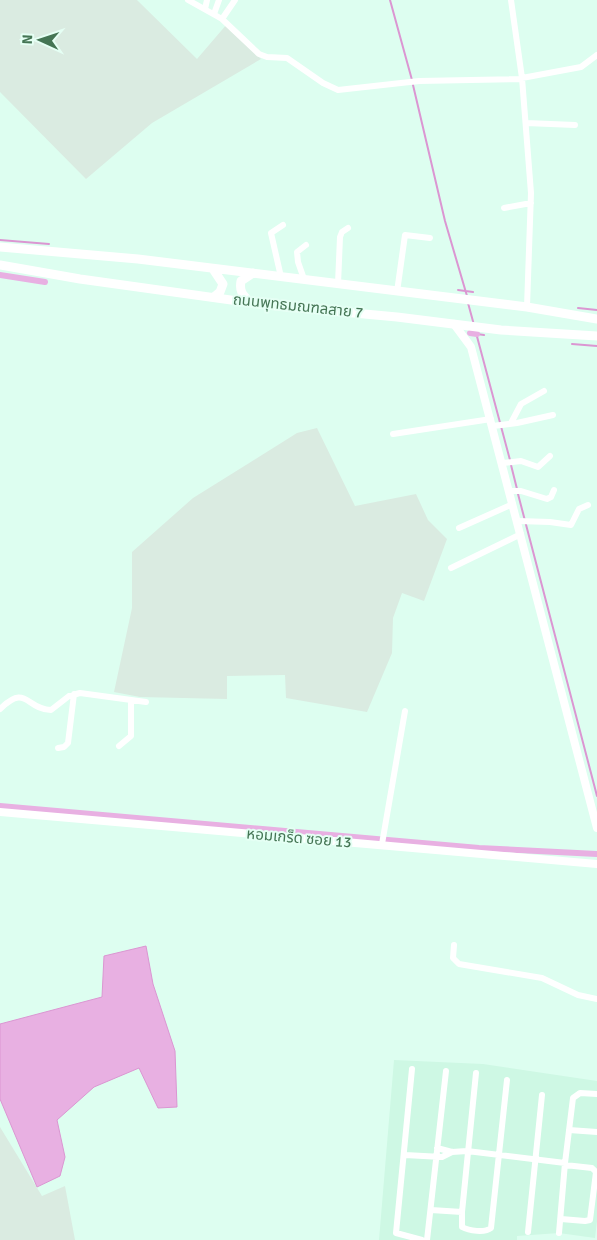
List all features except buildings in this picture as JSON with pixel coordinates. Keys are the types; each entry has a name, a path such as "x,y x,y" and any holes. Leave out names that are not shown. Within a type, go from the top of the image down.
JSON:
{"main road":[{"name":"ถนนพุทธมณฑลสาย 7","path":"0,248 138,259 281,276 527,307 597,320"},
{"name":"ถนนพุทธมณฑลสาย 7","path":"0,265 80,279 456,328 466,326 597,336"},
{"path":"213,269 223,284 220,292 214,296"},
{"path":"251,302 242,295 240,288 241,281 253,274"}],"street":[{"path":"188,0 222,19 260,54 267,57 287,58 332,88 344,90 419,81 522,78 581,68 595,59"},
{"path":"205,9 207,0"},
{"path":"214,14 219,0"},
{"path":"222,19 235,0"},
{"path":"511,0 522,78 531,202 527,307"},
{"path":"526,123 575,125"},
{"path":"504,208 531,202"},
{"path":"281,276 271,233 283,225"},
{"path":"338,284 340,237 342,232 348,228"},
{"path":"397,292 405,235 430,238"},
{"path":"304,279 297,252 306,245"},
{"path":"456,328 471,347 505,462 516,491 513,504 523,521 521,534 597,828"},
{"path":"508,423 521,404 544,392"},
{"path":"393,434 508,423 553,414"},
{"path":"505,462 514,460 538,467 550,456"},
{"path":"516,491 547,499 551,497 554,490"},
{"path":"459,528 513,504"},
{"path":"523,521 571,525 579,509 588,506"},
{"path":"451,568 521,534"},
{"path":"58,748 64,747 68,743 74,694"},
{"path":"0,709 12,698 18,696 51,710 74,694 146,702"},
{"path":"119,746 130,736 131,700"},
{"path":"382,840 405,711"},
{"name":"หอมเกร็ด ซอย 13","path":"0,812 382,840 597,864"},
{"path":"454,945 453,958 459,964 542,978 578,994 597,999"},
{"path":"412,1069 396,1232 398,1235 422,1240"},
{"path":"427,1240 446,1071"},
{"path":"476,1073 462,1212 462,1226 465,1229 486,1231 492,1228 507,1080"},
{"path":"559,1233 565,1164 575,1095 597,1094"},
{"path":"528,1232 542,1095"},
{"path":"569,1130 597,1132"},
{"path":"438,1148 452,1152"},
{"path":"404,1155 436,1157 452,1152 467,1151 535,1158 592,1168 596,1172 590,1220 585,1222 561,1218"},
{"path":"431,1210 462,1212"}],"shaded area":[{"path":"0,0 137,0 197,59 227,24 261,59 152,123 86,179 0,92"},
{"path":"317,428 355,506 416,494 428,520 447,539 424,601 402,593 393,618 392,653 367,712 286,698 285,675 227,676 227,699 140,697 114,692 132,608 132,552 193,498 297,433"},
{"path":"146,946 153,984 175,1051 177,1107 158,1108 139,1068 94,1087 57,1120 65,1157 60,1176 37,1187 0,1099 0,1024 102,997 104,956"},
{"path":"394,1060 483,1064 597,1081 597,1221 595,1238 559,1233 517,1236 517,1240 379,1240"},
{"path":"0,1127 42,1196 65,1186 75,1240 0,1240"}],"waterway":[{"path":"390,0 412,80"},
{"path":"413,85 445,221 467,296"},
{"path":"0,240 49,244"},
{"path":"0,275 45,282"},
{"path":"458,290 473,292"},
{"path":"468,303 474,325"},
{"path":"578,308 597,310"},
{"path":"475,329 510,460"},
{"path":"470,333 477,334"},
{"path":"477,334 484,335"},
{"path":"572,344 597,346"},
{"path":"511,465 517,489"},
{"path":"518,494 597,796"},
{"path":"0,806 479,848 597,854"}]}
